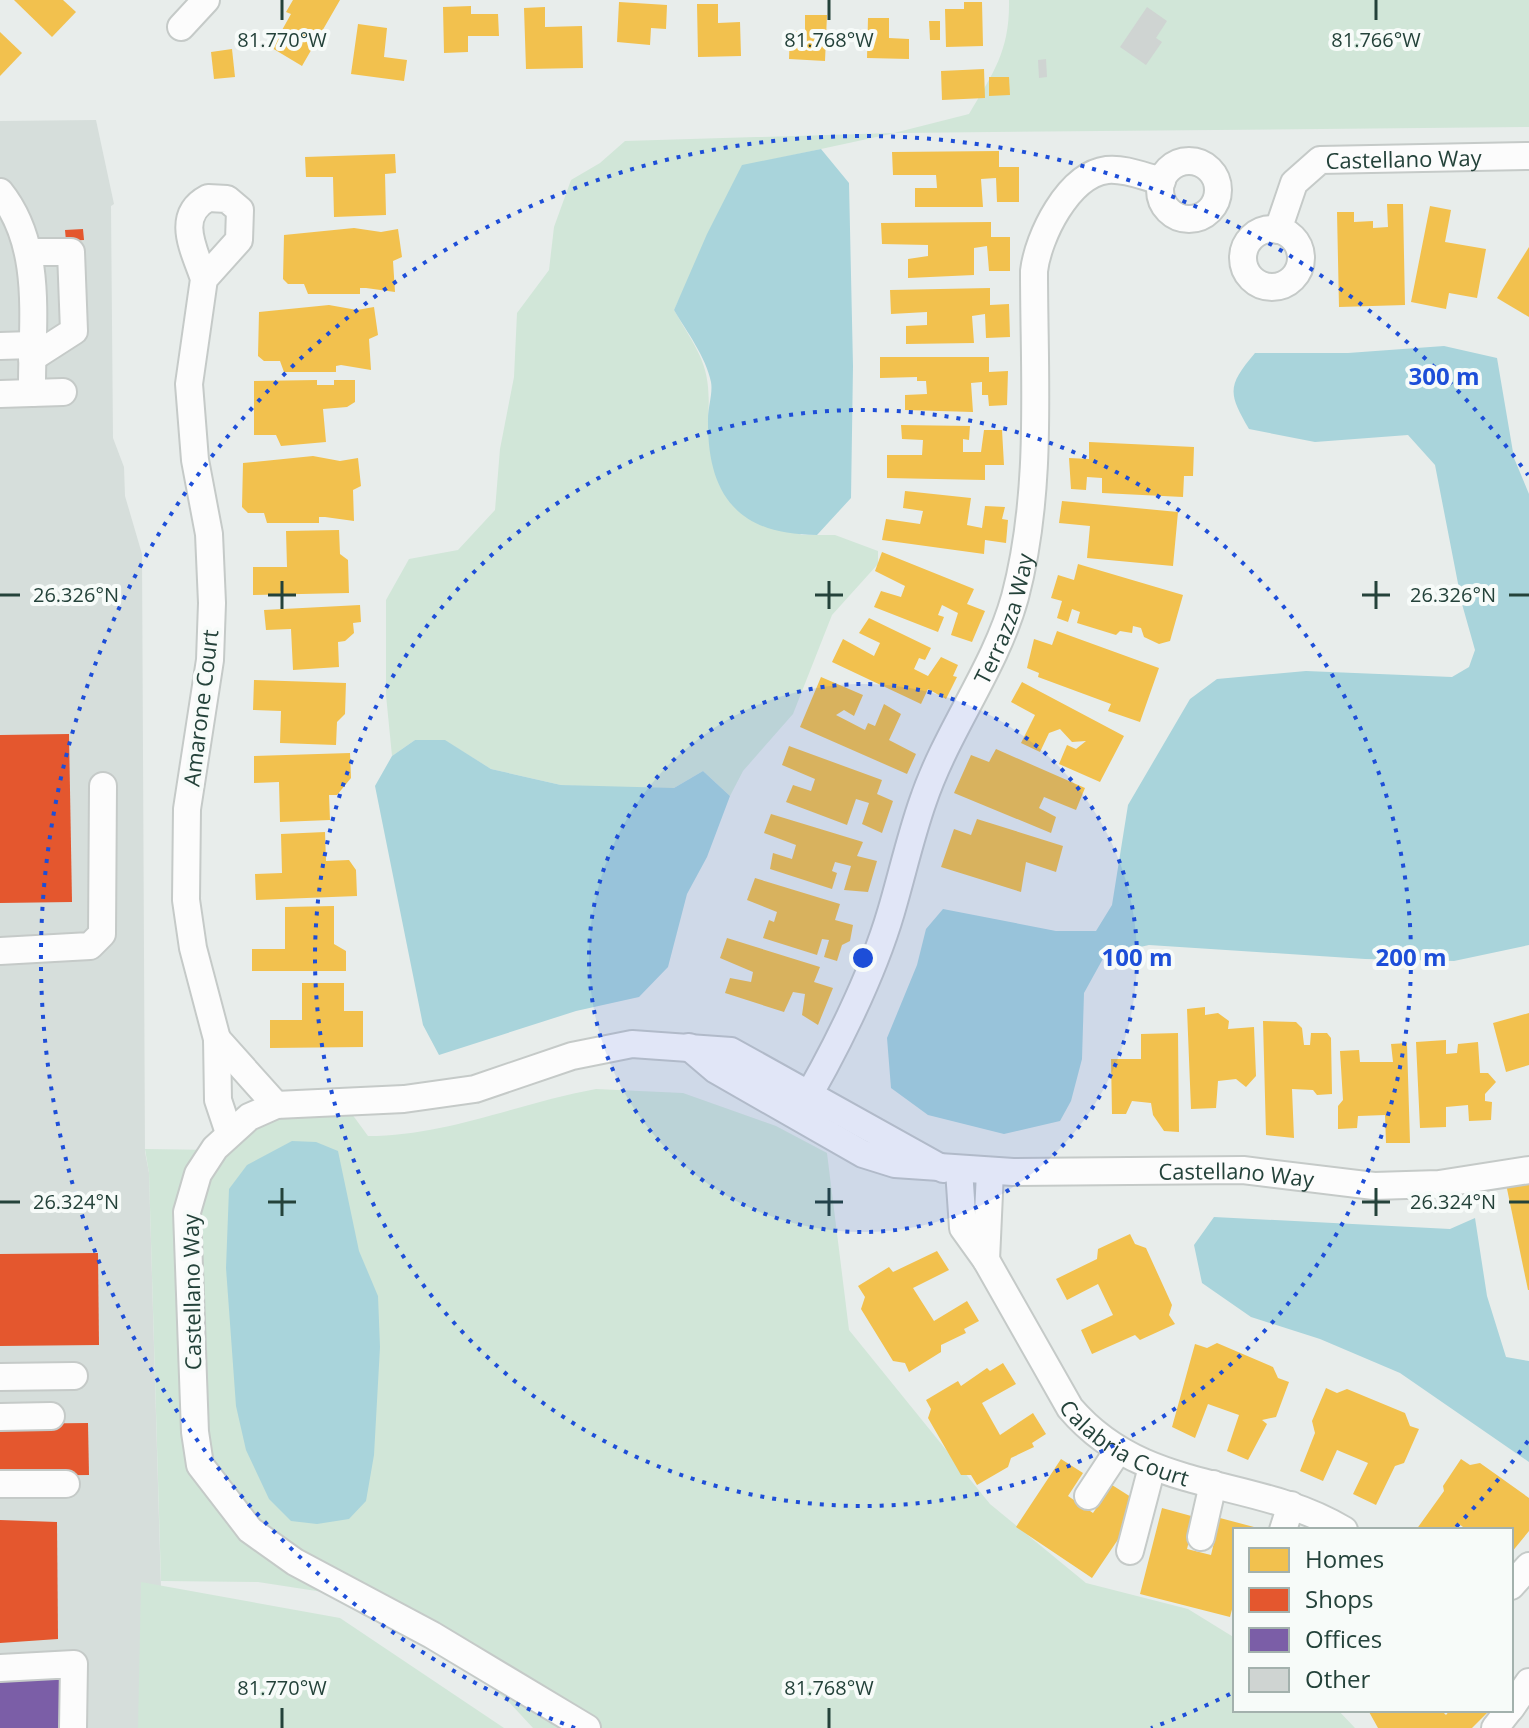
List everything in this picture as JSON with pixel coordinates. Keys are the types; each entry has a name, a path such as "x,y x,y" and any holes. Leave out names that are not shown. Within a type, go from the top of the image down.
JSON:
{"street":[{"path":"181,27 206,0"},
{"name":"Castellano Way","path":"1278,230 1294,183 1320,160 1528,156"},
{"name":"Terrazza Way","path":"803,1104 858,997 891,914 907,845 935,766 991,659 1014,598 1030,514 1035,459 1034,271 1038,244 1074,188 1104,170 1123,171 1162,181"},
{"path":"0,192 15,210 31,252 32,393"},
{"path":"0,346 32,351 74,331 71,252 31,252"},
{"name":"Amarone Court","path":"204,279 189,384 195,460 209,534 210,660 192,765 185,855 193,948 217,1039"},
{"path":"0,394 63,392"},
{"path":"5,950 90,946 102,934 103,786"},
{"path":"217,1039 276,1105"},
{"path":"217,1039 218,1100 229,1133"},
{"name":"Castellano Way","path":"587,1728 472,1657 295,1562 250,1530 200,1465 195,1432 187,1212 198,1174 229,1133 249,1117 276,1105 475,1089 572,1056 632,1044 689,1047 716,1070 803,1104 863,1154 895,1164 990,1171 1243,1170 1374,1186 1439,1184 1529,1170"},
{"name":"Calabria Court","path":"951,1169 963,1228 986,1260 1070,1408 1088,1428 1117,1452 1152,1467 1213,1484 1287,1518 1334,1528"},
{"path":"986,1260 990,1171"},
{"path":"0,1377 74,1376"},
{"path":"0,1417 51,1416"},
{"path":"1090,1491 1117,1452"},
{"path":"1136,1537 1152,1467"},
{"path":"0,1484 66,1484"},
{"path":"1202,1534 1213,1484"},
{"path":"0,1668 74,1664 73,1728"}],"shaded area":[{"path":"96,120 114,204 111,206 113,438 124,467 125,496 142,554 145,1152 149,1173 165,1728 0,1728 0,121"}],"green space":[{"path":"1009,0 1529,0 1529,127 895,133 742,166 674,310 706,373 708,419 801,535 835,535 878,551 878,564 832,615 793,714 743,771 730,796 703,771 674,788 561,785 491,769 444,740 415,740 392,756 386,695 386,600 409,559 458,550 495,510 500,449 514,377 517,313 549,270 554,227 571,180 600,163 625,141 894,133 969,114 999,60 1007,33"},
{"path":"596,1089 683,1093 776,1126 827,1153 849,1330 990,1504 1086,1583 1188,1609 1233,1637 1233,1712 1340,1712 1355,1728 533,1728 508,1701 457,1660 349,1596 258,1582 161,1581 149,1173 145,1149 218,1150 275,1110 341,1099 368,1136 426,1131"},
{"path":"141,1582 340,1618 504,1728 138,1728"}],"water":[{"path":"821,149 849,183 853,366 851,498 817,535 766,528 732,506 721,489 709,446 709,373 674,310 742,165"},
{"path":"1444,346 1497,358 1514,458 1529,494 1529,945 1454,961 1365,959 1149,945 1105,955 1084,993 1082,1059 1071,1101 1060,1121 1004,1134 928,1115 891,1088 887,1038 917,965 926,929 943,909 1056,931 1096,931 1112,905 1128,805 1190,699 1217,679 1306,671 1452,677 1469,667 1475,650 1462,604 1435,465 1408,435 1315,442 1249,429 1234,398 1235,382 1255,353 1348,353"},
{"path":"415,740 445,740 491,769 561,785 674,788 703,771 730,796 707,857 687,894 668,967 639,997 576,1011 439,1055 423,1025 375,786 392,756"},
{"path":"292,1141 316,1142 338,1151 359,1251 378,1296 380,1347 374,1455 366,1501 349,1519 317,1524 291,1521 269,1499 246,1450 236,1406 226,1268 229,1189 247,1165"},
{"path":"1214,1217 1450,1229 1475,1218 1487,1296 1506,1357 1529,1361 1529,1462 1400,1373 1320,1339 1251,1317 1202,1283 1194,1245"}],"building: Homes":[{"path":"14,0 63,0 76,12 52,37"},
{"path":"293,0 340,0 302,66 272,48 291,14 286,12"},
{"path":"619,2 667,5 666,29 651,28 650,45 617,42"},
{"path":"964,2 982,2 983,46 946,47 945,9 964,9"},
{"path":"697,4 718,4 718,23 740,22 741,56 698,57"},
{"path":"471,6 471,14 498,14 499,36 468,36 468,52 444,53 443,7"},
{"path":"545,7 545,27 582,26 583,68 526,69 524,8"},
{"path":"805,15 827,15 825,61 789,59 790,31 805,31"},
{"path":"868,18 889,18 889,38 909,39 909,59 867,58"},
{"path":"929,21 940,21 940,40 930,40"},
{"path":"358,24 387,28 384,57 407,60 404,81 351,74"},
{"path":"0,32 22,53 0,76"},
{"path":"232,49 235,77 214,79 211,52"},
{"path":"984,69 985,98 942,100 941,71"},
{"path":"989,77 1009,77 1010,95 989,96"},
{"path":"999,151 999,167 1019,167 1019,202 997,202 996,178 981,179 983,207 915,207 915,188 937,188 936,175 893,175 892,152"},
{"path":"395,154 396,173 385,174 386,215 334,217 333,177 306,177 305,157"},
{"path":"1387,204 1403,204 1405,305 1339,307 1337,212 1354,212 1354,222 1373,221 1373,228 1388,227"},
{"path":"1430,206 1451,210 1445,242 1486,249 1477,298 1449,293 1446,309 1411,302"},
{"path":"991,222 991,237 1010,237 1010,271 989,271 987,246 974,248 974,275 908,278 908,259 928,256 928,245 882,244 881,223"},
{"path":"354,228 381,232 398,229 402,257 393,261 395,292 360,288 360,294 308,294 304,284 288,284 283,279 284,235"},
{"path":"1529,247 1529,317 1497,298"},
{"path":"990,288 990,305 1009,304 1010,337 986,338 985,314 972,316 974,343 906,344 906,326 927,325 927,312 891,314 890,290"},
{"path":"329,305 357,310 374,307 378,335 369,339 371,370 341,365 336,366 336,372 284,372 280,361 264,361 258,356 259,312"},
{"path":"880,357 989,357 989,372 1008,371 1007,405 989,406 988,395 982,395 982,382 971,383 973,412 905,410 905,395 927,394 926,381 917,381 917,377 880,378"},
{"path":"317,380 317,385 334,385 334,380 355,380 355,402 347,407 323,409 326,442 281,446 276,435 254,435 254,381"},
{"path":"901,425 970,426 969,440 963,439 963,452 981,452 984,430 1002,430 1004,465 985,465 985,480 887,478 887,455 922,455 923,440 902,439"},
{"path":"1089,442 1194,447 1193,476 1184,476 1183,497 1102,493 1102,478 1087,477 1086,490 1071,489 1069,458 1089,459"},
{"path":"313,456 340,461 358,458 361,486 353,490 354,521 319,517 319,523 267,523 264,513 248,513 242,507 243,463"},
{"path":"905,491 971,498 967,525 982,528 985,506 1005,507 1002,519 1008,520 1006,543 985,540 984,554 882,540 886,519 920,524 923,511 903,508"},
{"path":"1062,501 1178,512 1173,566 1087,558 1090,526 1059,523"},
{"path":"339,530 340,554 348,560 349,593 253,595 253,567 287,567 286,531"},
{"path":"882,552 974,589 967,604 985,611 972,642 951,635 958,613 942,605 938,615 944,617 938,632 874,607 881,591 901,597 905,586 875,571"},
{"path":"1078,564 1183,595 1170,641 1159,644 1144,637 1141,628 1133,626 1132,633 1120,631 1116,635 1077,623 1080,612 1072,609 1068,622 1057,618 1062,601 1051,598 1058,575 1074,580"},
{"path":"360,605 361,622 353,623 354,633 345,641 338,642 339,667 293,670 291,629 266,630 264,610"},
{"path":"869,618 931,648 925,660 919,658 914,669 928,676 941,657 958,665 953,676 957,677 946,699 928,689 921,704 832,662 843,639 874,656 880,643 859,633"},
{"path":"1057,631 1159,668 1140,722 1108,711 1111,704 1038,677 1039,673 1027,668 1034,639 1052,645"},
{"path":"821,677 863,695 854,716 844,710 836,715 865,730 868,723 875,726 884,704 901,714 889,740 916,754 907,774 800,727"},
{"path":"254,680 346,683 345,714 337,722 336,745 280,743 281,711 253,710"},
{"path":"1022,682 1124,736 1100,782 1059,764 1067,745 1076,749 1086,741 1072,742 1060,729 1049,733 1040,752 1021,743 1035,715 1011,702"},
{"path":"789,746 882,780 877,794 893,801 882,833 862,824 869,803 856,799 847,825 786,802 793,785 811,791 815,779 782,765"},
{"path":"996,749 1085,788 1076,810 1044,797 1039,808 1056,817 1051,833 954,793 971,755 989,762"},
{"path":"350,753 351,778 337,795 329,795 330,820 280,822 279,782 254,783 254,756"},
{"path":"771,814 863,842 857,856 877,861 868,892 844,890 851,866 835,862 832,871 837,873 832,889 770,869 773,853 792,859 796,845 764,833"},
{"path":"977,819 1063,846 1056,872 1026,862 1021,892 941,867 954,829 971,835"},
{"path":"325,832 326,861 349,860 356,870 357,896 256,900 255,874 282,873 281,834"},
{"path":"755,878 840,904 835,920 853,925 850,941 842,945 837,961 824,957 829,940 822,939 817,955 763,938 769,920 774,922 777,912 747,900"},
{"path":"334,906 334,944 346,951 346,971 252,971 252,949 285,949 285,907"},
{"path":"727,938 820,967 814,982 833,988 818,1025 802,1015 805,994 793,992 784,1012 725,993 730,978 751,982 753,972 720,958"},
{"path":"302,983 344,983 344,1011 363,1011 363,1047 270,1048 270,1020 302,1020"},
{"path":"1205,1007 1205,1015 1218,1013 1229,1021 1228,1029 1254,1027 1256,1076 1246,1087 1236,1079 1218,1081 1216,1108 1191,1109 1187,1009"},
{"path":"1529,1013 1529,1065 1506,1072 1493,1023"},
{"path":"1263,1021 1296,1022 1302,1028 1304,1045 1310,1045 1311,1033 1327,1033 1331,1038 1332,1094 1317,1095 1313,1090 1292,1089 1294,1138 1266,1135"},
{"path":"1178,1033 1179,1132 1164,1131 1153,1115 1151,1103 1132,1101 1126,1114 1112,1114 1111,1059 1141,1059 1141,1034"},
{"path":"1446,1040 1446,1054 1457,1053 1458,1044 1478,1042 1480,1073 1488,1073 1496,1082 1485,1094 1485,1101 1492,1102 1491,1120 1469,1121 1468,1105 1446,1107 1446,1127 1420,1128 1416,1042"},
{"path":"1407,1043 1410,1143 1386,1143 1385,1115 1358,1116 1357,1128 1338,1129 1338,1106 1343,1100 1340,1051 1359,1050 1360,1062 1393,1062 1391,1044"},
{"path":"1529,1179 1529,1290 1528,1290 1506,1184"},
{"path":"1130,1234 1135,1244 1146,1248 1172,1305 1169,1315 1175,1324 1140,1340 1135,1335 1092,1354 1081,1330 1113,1315 1098,1284 1067,1300 1056,1279 1097,1259 1098,1249"},
{"path":"937,1251 949,1270 913,1288 934,1321 967,1301 979,1321 964,1329 966,1333 941,1345 941,1352 909,1372 905,1363 893,1361 861,1309 865,1297 858,1286 889,1267 893,1272"},
{"path":"1217,1343 1273,1367 1278,1378 1289,1382 1276,1417 1262,1420 1267,1424 1248,1460 1227,1451 1239,1415 1208,1404 1195,1438 1172,1427 1195,1344 1207,1348"},
{"path":"1003,1363 1016,1384 982,1403 1000,1435 1033,1413 1046,1434 1032,1443 1034,1447 1011,1458 1008,1467 977,1485 971,1475 961,1475 928,1418 931,1409 926,1400 958,1381 961,1386 987,1368 990,1371"},
{"path":"1326,1388 1337,1393 1347,1389 1405,1413 1410,1426 1419,1429 1404,1463 1395,1466 1376,1505 1353,1494 1368,1463 1337,1450 1323,1481 1300,1471 1315,1433 1312,1421"},
{"path":"1061,1459 1083,1473 1068,1496 1093,1513 1112,1485 1142,1504 1092,1578 1016,1527"},
{"path":"1461,1459 1470,1465 1480,1463 1529,1498 1529,1531 1513,1551 1513,1528 1464,1528 1459,1524 1456,1528 1417,1528 1444,1491 1443,1486"},
{"path":"1162,1508 1195,1517 1187,1549 1211,1555 1220,1518 1254,1527 1233,1528 1233,1606 1230,1617 1140,1594"},
{"path":"1369,1712 1443,1712 1446,1715 1448,1712 1488,1712 1472,1728 1378,1728"}],"building: Shops":[{"path":"83,229 84,240 66,241 65,230"},
{"path":"69,734 72,902 0,903 0,735"},
{"path":"98,1253 99,1345 0,1346 0,1254"},
{"path":"88,1423 89,1475 0,1476 0,1424"},
{"path":"0,1520 57,1522 58,1639 0,1643"}],"building: Offices":[{"path":"64,1676 64,1728 0,1728 0,1678"}],"building: Other":[{"path":"1147,7 1167,21 1156,38 1162,42 1146,65 1120,47"},
{"path":"1046,59 1047,77 1039,78 1038,60"}]}
